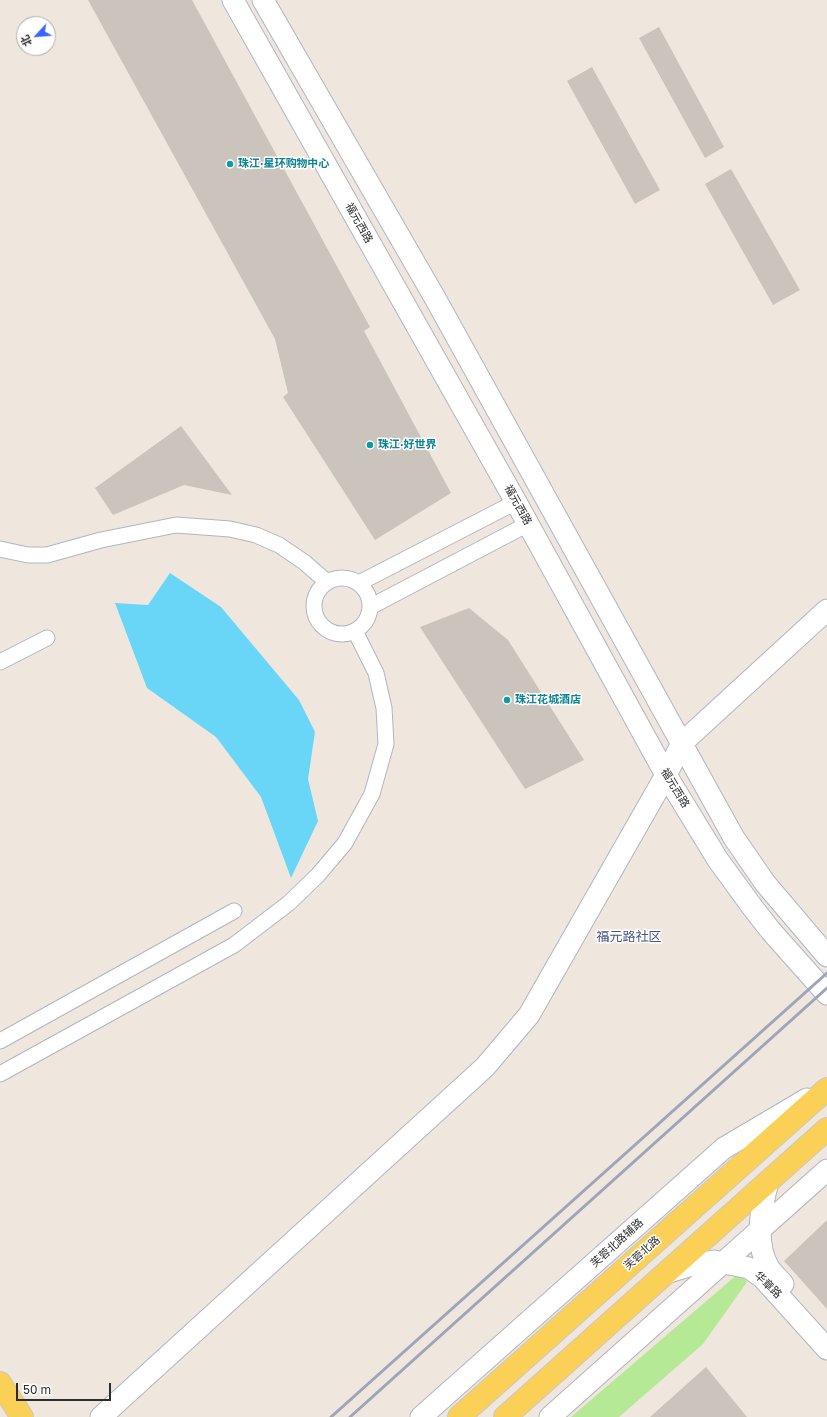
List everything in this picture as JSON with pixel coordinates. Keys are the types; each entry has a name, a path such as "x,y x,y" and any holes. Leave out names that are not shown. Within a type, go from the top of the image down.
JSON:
{"main road":[{"name":"福元西路","path":"233,0 516,502 666,775 718,860 753,908 771,932 827,994"},
{"path":"263,0 435,298 734,838 761,877 791,916 827,956"},
{"path":"101,1417 485,1067 529,1015 666,775 682,743 827,610"},
{"name":"芙蓉北路辅路","path":"421,1417 724,1148 827,1089"},
{"name":"芙蓉北路","path":"459,1417 827,1089"},
{"path":"504,1417 827,1130"},
{"path":"550,1417 827,1170"},
{"name":"华章路","path":"768,1182 762,1210 762,1252 770,1270 827,1332"},
{"name":"华章路","path":"666,1273 706,1262 723,1263 749,1268 762,1277 827,1348"},
{"path":"0,1383 22,1417"}],"street":[{"path":"359,584 516,502"},
{"path":"370,607 528,524"},
{"path":"0,549 28,555 47,555 139,531 176,525 230,529 256,535 279,544 304,562 327,582"},
{"path":"338,578 349,578 359,584 365,590 370,607 368,616 362,625 354,631 344,634 334,633 324,628 317,620 314,609 314,598 319,589 327,582 338,578"},
{"path":"0,1074 234,945 289,903 318,875 345,843 372,794 386,744 384,708 376,673 354,631"},
{"path":"0,662 47,638"},
{"path":"0,1041 234,910"}],"green space":[{"path":"739,1273 747,1282 703,1344 619,1417 571,1417"}],"water":[{"path":"170,573 221,607 299,700 315,732 308,779 318,821 291,878 261,797 216,737 147,688 115,603 148,605"}],"building":[{"name":"珠江·星环购物中心","path":"88,0 192,0 370,327 364,331 451,493 375,540 283,397 288,393 275,339"},
{"path":"659,27 724,147 705,158 639,38"},
{"path":"592,67 660,190 635,204 567,81"},
{"path":"731,169 800,290 773,305 705,184"},
{"path":"181,426 232,495 184,485 113,515 95,488"},
{"name":"珠江花城酒店","path":"469,608 508,640 584,760 525,789 420,627"},
{"path":"827,1220 827,1309 784,1261"},
{"path":"706,1367 747,1417 650,1417"}],"railway":[{"path":"331,1417 827,973"},
{"path":"350,1417 827,988"}],"place":[{"name":"珠江·星环购物中心","path":"230,164"},
{"name":"珠江·好世界","path":"370,445"},
{"name":"珠江花城酒店","path":"507,700"}],"district":[{"name":"福元路社区","path":"629,937"}]}
